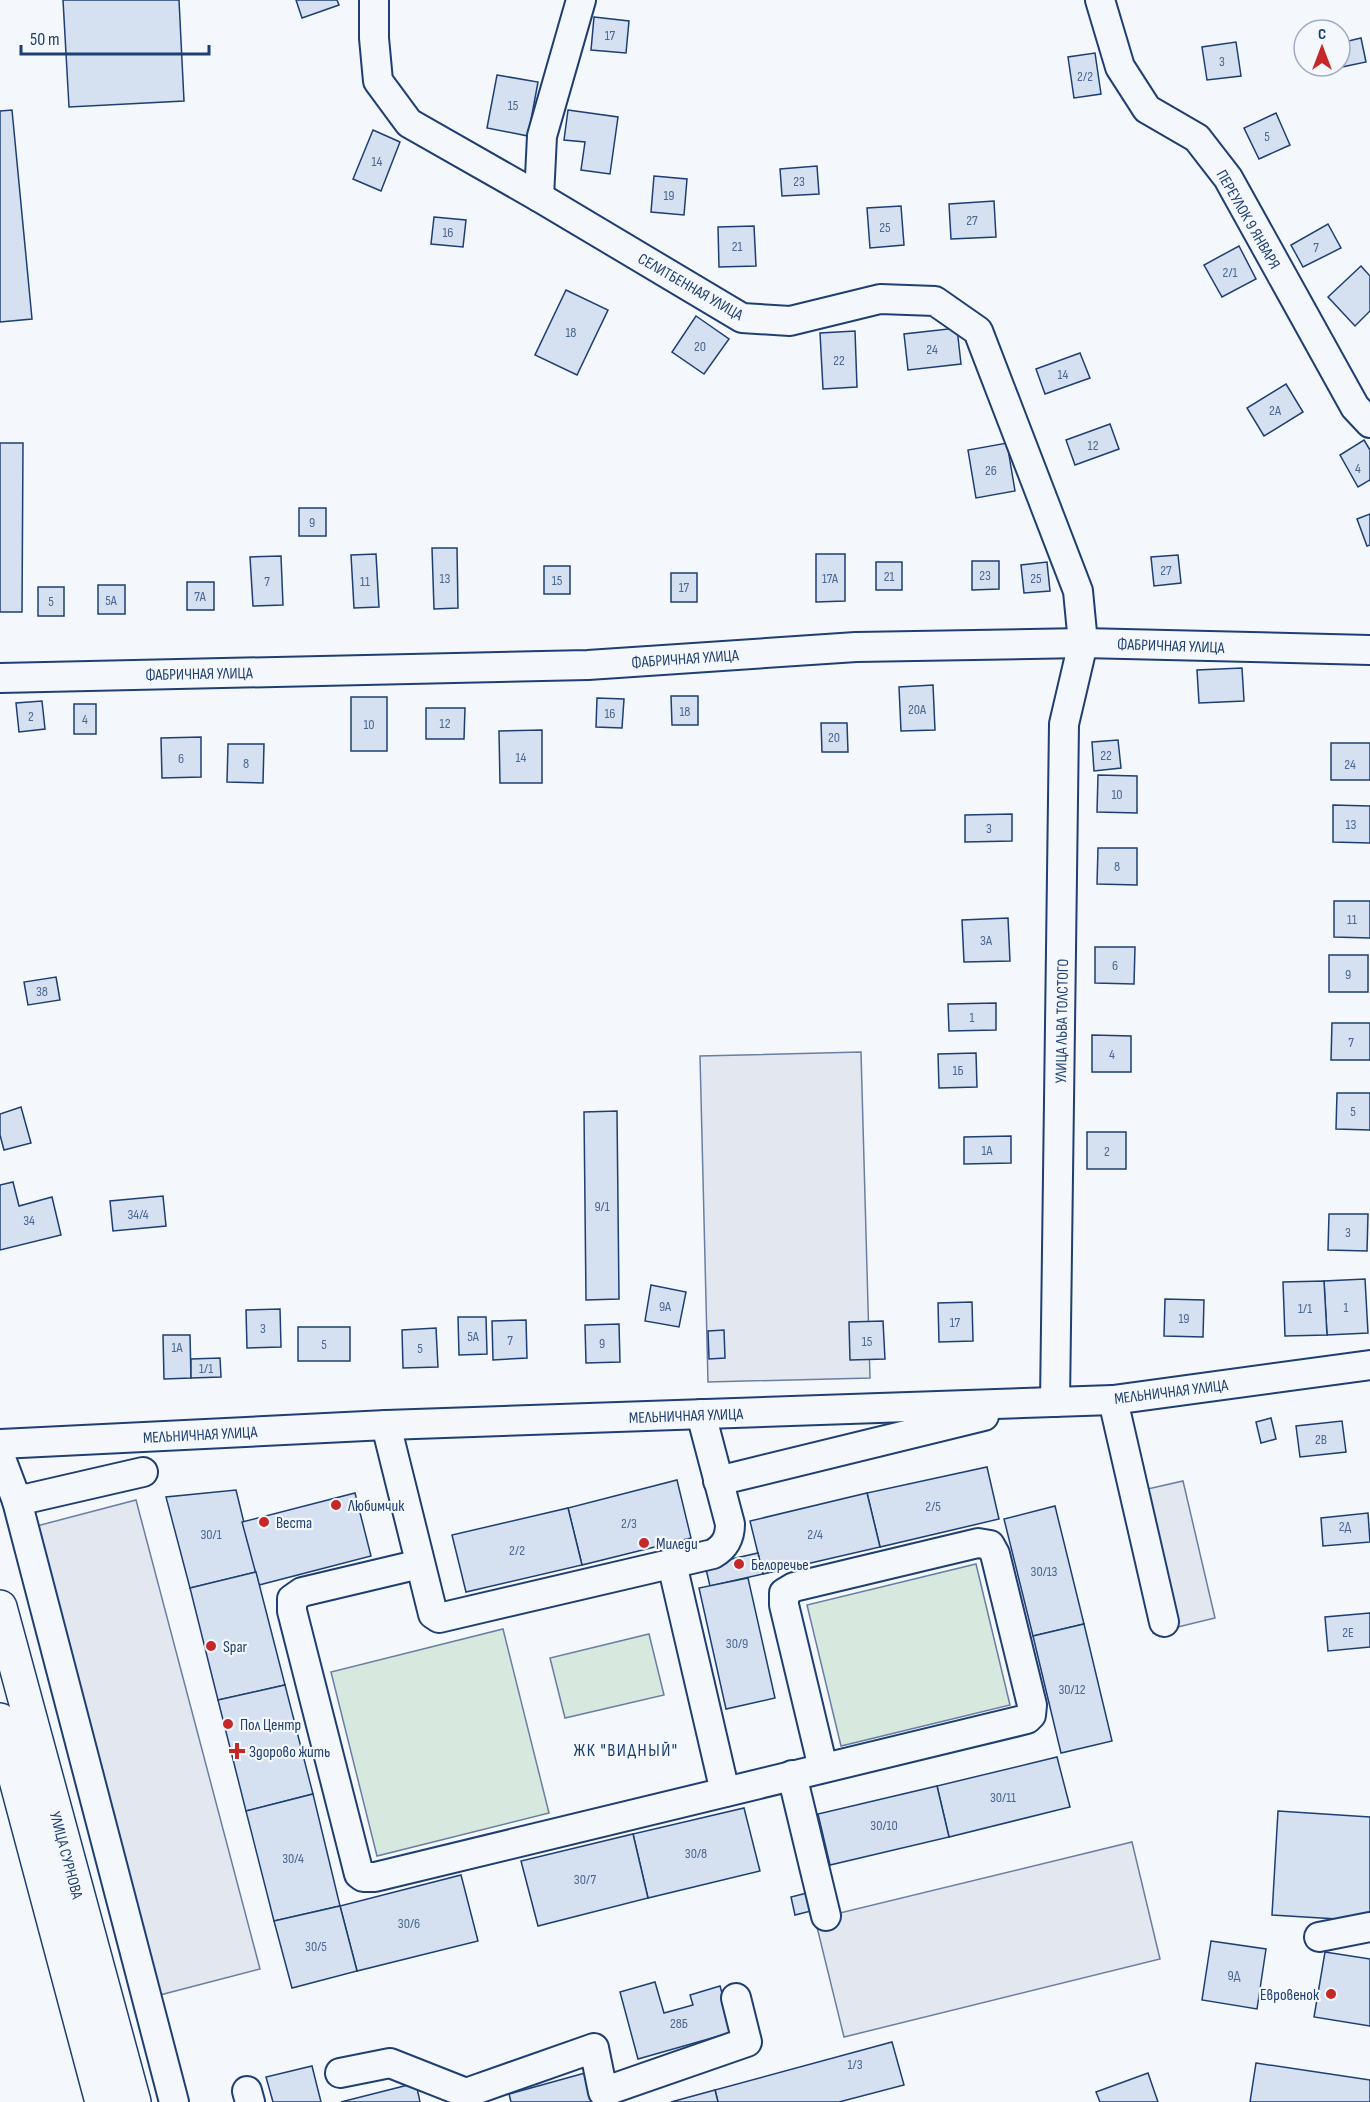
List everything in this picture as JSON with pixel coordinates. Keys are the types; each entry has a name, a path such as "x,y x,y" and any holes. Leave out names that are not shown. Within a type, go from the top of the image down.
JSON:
{"main road":[{"name":"УЛИЦА СУРНОВА","path":"0,1607 134,2102"},
{"name":"УЛИЦА СУРНОВА","path":"0,1720 102,2102"}],"street":[{"name":"СЕЛИТБЕННАЯ УЛИЦА","path":"374,0 374,38 378,81 409,123 539,197 742,318 790,321 880,299 935,301 978,331 1078,591 1083,642"},
{"path":"539,197 542,136 581,0"},
{"name":"ПЕРЕУЛОК 9 ЯНВАРЯ","path":"1100,0 1120,67 1147,109 1197,138 1228,178 1355,407 1370,423"},
{"name":"ФАБРИЧНАЯ УЛИЦА","path":"0,678 588,665 856,647 1083,642 1370,650"},
{"name":"УЛИЦА ЛЬВА ТОЛСТОГО","path":"1048,1402 1064,724 1083,642"},
{"name":"МЕЛЬНИЧНАЯ УЛИЦА","path":"0,1444 386,1425 1113,1400 1370,1365"},
{"path":"1113,1400 1164,1622"},
{"path":"718,1481 1048,1402"},
{"path":"386,1425 420,1564 434,1614 439,1618 719,1551 727,1540 730,1524 701,1414"},
{"path":"0,1456 17,1501 174,2102"},
{"path":"17,1501 143,1472"},
{"path":"420,1564 302,1592 292,1599 292,1611 359,1874 363,1878 375,1877 1021,1721 1031,1715 1032,1705 995,1554 990,1545 978,1543 794,1587 784,1593 784,1605 823,1768"},
{"path":"672,1564 725,1792"},
{"path":"792,1775 826,1916"},
{"path":"1319,1937 1370,1927"},
{"path":"340,2073 390,2063 467,2097 594,2048 603,2092 747,2042 736,1998"}],"shaded area":[{"path":"861,1052 870,1378 708,1382 700,1056"},
{"path":"1183,1481 1215,1618 1153,1633 1121,1495"},
{"path":"136,1500 260,1969 156,1996 33,1527"},
{"path":"976,1564 1010,1705 841,1746 807,1605"},
{"path":"503,1629 549,1813 377,1856 331,1672"},
{"path":"649,1634 664,1695 565,1718 550,1658"},
{"path":"1132,1842 1160,1959 844,2037 815,1919"}],"building":[{"path":"63,0 179,0 184,101 69,107"},
{"path":"296,0 337,0 339,5 302,18"},
{"path":"594,17 629,21 626,53 591,50"},
{"path":"1361,38 1366,62 1352,65 1352,40"},
{"path":"1236,42 1241,76 1207,80 1202,47"},
{"path":"1095,53 1101,94 1074,98 1068,57"},
{"path":"497,75 538,82 528,136 487,128"},
{"path":"12,110 32,319 0,322 0,111"},
{"path":"568,110 618,117 610,174 581,170 585,142 564,140"},
{"path":"1276,113 1290,145 1259,159 1244,128"},
{"path":"373,130 400,142 381,191 353,179"},
{"path":"817,166 819,194 782,196 780,169"},
{"path":"654,176 687,179 684,215 651,212"},
{"path":"994,201 996,237 951,239 949,204"},
{"path":"901,206 904,245 870,248 867,208"},
{"path":"434,217 466,220 463,247 431,244"},
{"path":"1328,224 1341,248 1303,267 1291,245"},
{"path":"754,226 756,266 719,267 718,227"},
{"path":"1239,246 1256,279 1222,297 1204,265"},
{"path":"1361,266 1370,276 1370,311 1355,326 1328,297"},
{"path":"566,290 608,310 577,375 535,355"},
{"path":"696,316 729,339 704,374 672,352"},
{"path":"957,328 961,364 908,370 904,334"},
{"path":"855,331 857,387 823,389 820,333"},
{"path":"1080,353 1090,378 1045,394 1036,369"},
{"path":"1286,384 1303,412 1264,436 1247,408"},
{"path":"1110,424 1119,449 1075,465 1066,440"},
{"path":"1364,440 1370,450 1370,480 1358,487 1340,455"},
{"path":"0,443 23,443 22,612 0,612"},
{"path":"1007,443 1015,491 976,498 968,450"},
{"path":"299,508 326,508 326,536 299,536"},
{"path":"1370,514 1370,545 1367,546 1357,519"},
{"path":"432,548 457,548 458,608 434,609"},
{"path":"376,554 379,607 354,608 351,555"},
{"path":"816,554 845,554 845,601 816,602"},
{"path":"1178,555 1181,583 1154,586 1151,557"},
{"path":"281,556 283,605 253,606 250,557"},
{"path":"972,561 999,561 999,589 972,590"},
{"path":"876,562 902,562 902,590 876,590"},
{"path":"1047,562 1050,591 1024,593 1021,565"},
{"path":"544,566 570,566 570,594 544,594"},
{"path":"671,573 697,573 697,602 671,602"},
{"path":"187,582 214,582 214,610 187,610"},
{"path":"98,585 125,585 125,614 98,614"},
{"path":"38,587 64,587 64,616 38,616"},
{"path":"1242,668 1244,701 1199,703 1197,670"},
{"path":"933,685 935,730 901,731 899,687"},
{"path":"671,696 698,696 698,725 672,725"},
{"path":"351,697 387,697 387,751 351,751"},
{"path":"597,698 624,699 622,728 596,727"},
{"path":"42,701 45,729 19,732 16,703"},
{"path":"74,704 96,704 96,734 74,734"},
{"path":"426,708 465,708 464,739 426,739"},
{"path":"821,723 847,723 848,752 822,752"},
{"path":"542,730 542,783 500,783 499,731"},
{"path":"201,737 201,777 162,778 161,738"},
{"path":"1118,740 1121,768 1094,771 1092,742"},
{"path":"1331,743 1370,743 1370,780 1331,780"},
{"path":"228,744 264,744 263,783 227,782"},
{"path":"1098,775 1137,776 1137,813 1097,812"},
{"path":"1333,805 1370,806 1370,843 1333,842"},
{"path":"1012,814 1012,841 965,842 965,815"},
{"path":"1098,848 1137,848 1137,885 1097,884"},
{"path":"1334,901 1370,901 1370,938 1334,937"},
{"path":"1008,918 1010,961 964,962 962,920"},
{"path":"1095,947 1135,947 1134,984 1095,983"},
{"path":"1329,955 1368,955 1368,992 1329,992"},
{"path":"56,977 60,1000 28,1005 24,982"},
{"path":"996,1003 996,1030 949,1031 948,1004"},
{"path":"1332,1023 1370,1023 1370,1060 1331,1060"},
{"path":"1092,1035 1131,1036 1131,1072 1092,1072"},
{"path":"976,1053 977,1087 939,1088 938,1054"},
{"path":"1337,1093 1370,1093 1370,1130 1336,1129"},
{"path":"21,1107 31,1143 4,1150 0,1135 0,1114"},
{"path":"617,1111 619,1299 586,1300 584,1112"},
{"path":"1087,1132 1126,1132 1126,1169 1087,1169"},
{"path":"1011,1136 1011,1163 964,1164 964,1137"},
{"path":"13,1182 19,1206 52,1197 61,1235 0,1250 0,1185"},
{"path":"163,1196 166,1226 113,1231 110,1201"},
{"path":"1329,1214 1368,1214 1367,1251 1328,1250"},
{"path":"1365,1279 1368,1333 1327,1335 1324,1281"},
{"path":"1324,1281 1327,1335 1285,1336 1283,1282"},
{"path":"651,1285 686,1292 679,1327 645,1321"},
{"path":"1165,1299 1204,1300 1203,1337 1164,1336"},
{"path":"972,1302 973,1341 939,1342 938,1303"},
{"path":"280,1309 281,1347 247,1348 246,1310"},
{"path":"458,1317 486,1317 487,1354 459,1355"},
{"path":"526,1320 527,1358 493,1360 492,1321"},
{"path":"883,1321 885,1359 850,1360 849,1322"},
{"path":"619,1324 620,1362 586,1363 585,1325"},
{"path":"298,1327 350,1327 350,1361 298,1361"},
{"path":"436,1328 438,1367 403,1368 402,1330"},
{"path":"724,1330 725,1358 709,1359 708,1331"},
{"path":"163,1335 190,1335 191,1378 164,1379"},
{"path":"220,1358 221,1377 191,1378 191,1359"},
{"path":"1271,1418 1276,1439 1261,1443 1256,1422"},
{"path":"1342,1421 1346,1452 1300,1457 1296,1426"},
{"path":"987,1467 999,1519 880,1547 867,1493"},
{"path":"677,1480 691,1538 582,1565 568,1508"},
{"path":"236,1490 256,1572 190,1588 166,1497"},
{"path":"355,1493 371,1556 259,1585 242,1522"},
{"path":"867,1493 880,1547 763,1574 750,1521"},
{"path":"1055,1506 1084,1624 1033,1636 1004,1519"},
{"path":"568,1508 582,1565 466,1592 452,1535"},
{"path":"1368,1513 1370,1542 1323,1546 1321,1518"},
{"path":"758,1553 763,1574 710,1586 705,1565"},
{"path":"256,1572 285,1685 218,1700 190,1588"},
{"path":"748,1578 775,1698 726,1709 699,1588"},
{"path":"1370,1613 1370,1647 1328,1651 1325,1617"},
{"path":"1084,1624 1112,1741 1061,1753 1033,1636"},
{"path":"285,1685 313,1794 246,1811 218,1700"},
{"path":"1057,1757 1070,1807 949,1837 937,1786"},
{"path":"937,1786 949,1837 830,1865 818,1814"},
{"path":"313,1794 340,1906 274,1921 246,1811"},
{"path":"744,1808 760,1871 648,1898 633,1834"},
{"path":"1278,1811 1370,1817 1370,1921 1272,1915"},
{"path":"633,1834 648,1898 538,1926 521,1861"},
{"path":"461,1875 478,1941 357,1971 340,1906"},
{"path":"811,1892 815,1910 795,1915 791,1897"},
{"path":"340,1906 357,1971 292,1988 274,1921"},
{"path":"1211,1941 1266,1949 1257,2009 1202,2000"},
{"path":"1325,1952 1370,1959 1370,2026 1314,2017"},
{"path":"655,1982 664,2013 693,2005 690,1995 720,1986 733,2032 638,2059 620,1992"},
{"path":"892,2042 904,2085 839,2102 718,2102 715,2090"},
{"path":"1256,2063 1370,2080 1370,2102 1250,2102"},
{"path":"312,2066 321,2102 273,2102 266,2077"},
{"path":"585,2073 593,2102 511,2102 509,2094"},
{"path":"1148,2073 1158,2102 1100,2102 1096,2092"},
{"path":"416,2083 420,2102 341,2102"},
{"path":"715,2090 718,2102 671,2102"}],"place":[{"name":"Любимчик","path":"336,1505"},
{"name":"Веста","path":"264,1522"},
{"name":"Миледи","path":"644,1543"},
{"name":"Белоречье","path":"739,1564"},
{"name":"Spar","path":"211,1646"},
{"name":"Пол Центр","path":"228,1724"},
{"name":"Здорово жить","path":"237,1751"},
{"name":"Евровенок","path":"1331,1994"}],"district":[{"name":"ЖК \"ВИДНЫЙ\"","path":"626,1750"}]}
